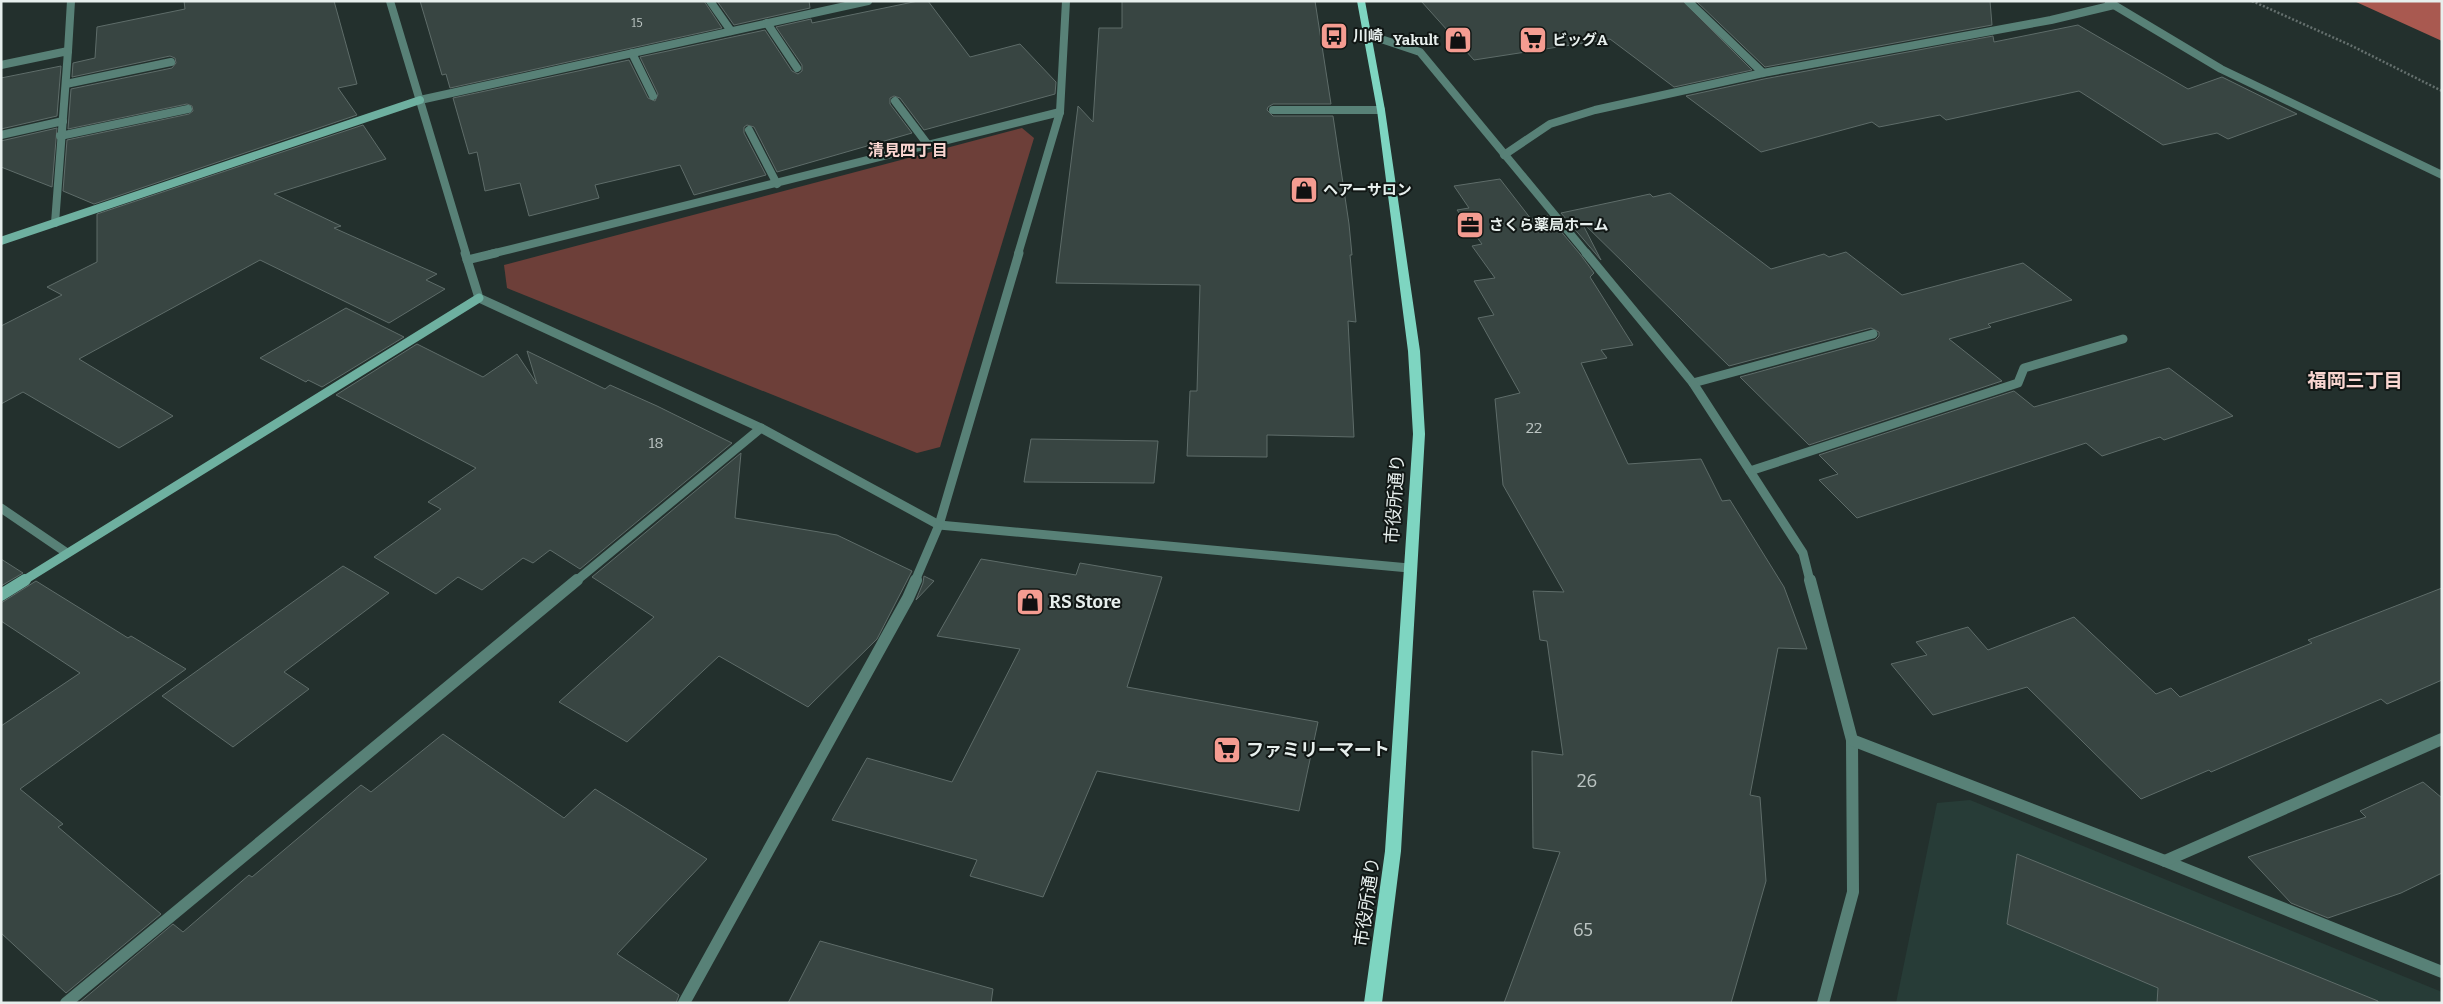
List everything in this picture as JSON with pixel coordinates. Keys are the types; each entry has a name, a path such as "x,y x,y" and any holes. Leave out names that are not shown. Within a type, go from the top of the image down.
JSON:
{"main road":[{"name":"市役所通り","path":"1362,1 1381,110 1414,351 1418,434 1393,851 1373,1003"}],"street":[{"path":"55,223 71,1"},
{"path":"390,1 479,298 762,428 939,525 1409,568"},
{"path":"710,1 731,31"},
{"path":"1,241 420,100 868,1"},
{"path":"684,1003 908,598 939,525 1060,112 1066,1"},
{"path":"1688,1 1763,73"},
{"path":"1504,155 1550,124 1595,110 1763,73 2051,20 2111,3 2221,69 2442,175"},
{"path":"767,23 797,68"},
{"path":"1369,35 1420,52 1693,383 1803,553 1852,740 1853,892 1822,1003"},
{"path":"1,65 68,51"},
{"path":"632,53 653,96"},
{"path":"66,84 171,62"},
{"path":"895,101 928,145"},
{"path":"60,136 188,109"},
{"path":"1273,110 1381,110"},
{"path":"467,260 1060,112"},
{"path":"1,135 63,121"},
{"path":"749,130 777,184"},
{"path":"1,595 479,298"},
{"path":"1693,383 1873,334"},
{"path":"1750,472 2018,383 2024,368 2122,339"},
{"path":"66,1003 762,428"},
{"path":"1,508 67,553"},
{"path":"2165,861 2442,739"},
{"path":"1852,740 2165,861 2442,972"}],"path":[{"path":"2252,1 2350,45 2442,91"}],"shaded area":[{"path":"2354,1 2442,1 2442,41"},
{"path":"1022,128 1034,138 940,447 917,453 507,288 504,265"},
{"path":"1970,800 2442,992 2442,1003 1896,1003 1937,803"}],"building":[{"path":"184,1 334,1 357,84 338,88 357,115 94,204 63,191 67,140 189,114 193,111 192,106 187,104 68,129 71,89 172,68 176,63 175,58 170,56 72,77 73,63 95,58 97,27 185,9"},
{"path":"420,1 704,1 722,28 450,88 446,74 442,75"},
{"path":"717,1 809,1 810,8 734,25"},
{"path":"918,1 928,1 970,57 1020,44 1056,82 1055,94 924,130 900,98 894,96 890,98 890,104 912,133 777,172 754,127 747,125 744,127 744,133 766,175 694,195 680,165 595,185 599,198 529,216 520,183 485,191 477,152 469,154 453,98 629,60 648,98 655,101 658,94 640,57 765,30 792,71 798,74 802,71 802,65 776,27 811,19 812,23"},
{"path":"1122,1 1315,1 1331,104 1273,104 1267,110 1273,116 1333,116 1352,255 1350,255 1356,322 1348,321 1354,437 1267,435 1267,457 1187,456 1190,391 1197,391 1200,285 1056,283 1078,106 1093,122 1099,28 1122,28"},
{"path":"1421,1 1683,1 1752,70 1674,87 1610,39 1474,60"},
{"path":"1696,1 1990,1 1992,25 1765,67"},
{"path":"2078,25 2188,89 2222,77 2297,114 2228,139 2217,133 2163,145 2079,91 1946,120 1940,115 1879,127 1872,122 1761,152 1686,96 1764,79 1993,36 1994,42"},
{"path":"61,66 57,116 1,129 1,78"},
{"path":"363,125 386,159 274,194 341,226 334,228 437,274 426,280 445,289 389,323 260,260 79,359 173,416 119,448 23,392 1,404 1,326 62,295 47,287 97,262 97,214"},
{"path":"57,128 52,187 1,167 1,141"},
{"path":"1500,179 1531,219 1548,216 1580,254 1594,273 1590,277 1633,345 1601,350 1607,358 1581,363 1628,464 1701,459 1722,501 1730,500 1784,587 1807,649 1778,648 1750,795 1760,797 1766,881 1731,1003 1504,1003 1560,852 1533,848 1532,751 1563,755 1547,641 1540,640 1533,591 1564,592 1503,485 1495,399 1520,393 1478,318 1494,315 1474,281 1495,278 1472,246 1482,244 1457,210 1469,208 1454,186"},
{"path":"1670,193 1771,269 1824,254 1829,257 1846,252 1902,295 2023,263 2072,300 1988,324 1991,327 1949,339 2002,381 1809,445 1740,377 1875,340 1879,336 1879,332 1871,328 1729,366 1581,221 1601,260 1561,213 1650,194 1653,197"},
{"path":"346,308 404,337 322,387 308,380 306,382 260,358"},
{"path":"417,344 483,377 517,354 537,384 527,351 605,389 610,385 657,406 732,443 580,569 550,550 533,563 523,558 482,590 458,577 436,594 374,557 441,509 428,502 476,468 336,395"},
{"path":"2169,368 2233,416 2164,440 2160,437 2102,456 2086,443 1857,518 1819,480 1838,474 1819,455 2014,391 2034,407"},
{"path":"1031,439 1158,441 1154,483 1024,482"},
{"path":"741,453 735,518 837,535 912,571 877,639 808,707 719,656 627,742 559,702 654,617 592,577"},
{"path":"1,559 23,573 1,586"},
{"path":"981,559 1076,575 1080,563 1162,577 1127,687 1318,722 1299,811 1097,771 1043,897 970,876 977,860 832,820 867,758 952,782 1020,649 937,636"},
{"path":"343,566 389,593 284,672 309,689 233,747 162,696"},
{"path":"924,576 934,581 916,600 923,583"},
{"path":"36,581 128,638 131,636 186,669 20,789 63,824 58,827 161,914 66,993 1,933 1,726 80,673 1,621 1,603"},
{"path":"2442,588 2442,680 2387,704 2381,699 2211,772 2209,770 2141,799 2027,687 1933,715 1891,664 1927,655 1916,642 1968,627 1988,650 2074,617 2156,694 2171,688 2180,697 2312,643 2308,640"},
{"path":"443,734 564,818 595,789 707,859 617,954 679,995 676,1003 79,1003 173,924 183,932 249,875 252,877 361,785 371,792"},
{"path":"2423,782 2442,798 2442,873 2401,893 2328,918 2291,903 2248,857 2366,817 2360,811"},
{"path":"2017,854 2378,1001 2378,1003 2157,1003 2158,988 2007,924"},
{"path":"820,941 993,989 991,1003 788,1003"}],"place":[{"name":"川崎","path":"1334,36"},
{"name":"Yakult","path":"1458,40"},
{"name":"ビッグA","path":"1533,40"},
{"name":"ヘアーサロン","path":"1304,190"},
{"name":"さくら薬局ホーム","path":"1470,225"},
{"name":"RS Store","path":"1030,602"},
{"name":"ファミリーマート","path":"1227,750"}],"district":[{"name":"清見四丁目","path":"908,150"},
{"name":"福岡三丁目","path":"2355,380"}]}
